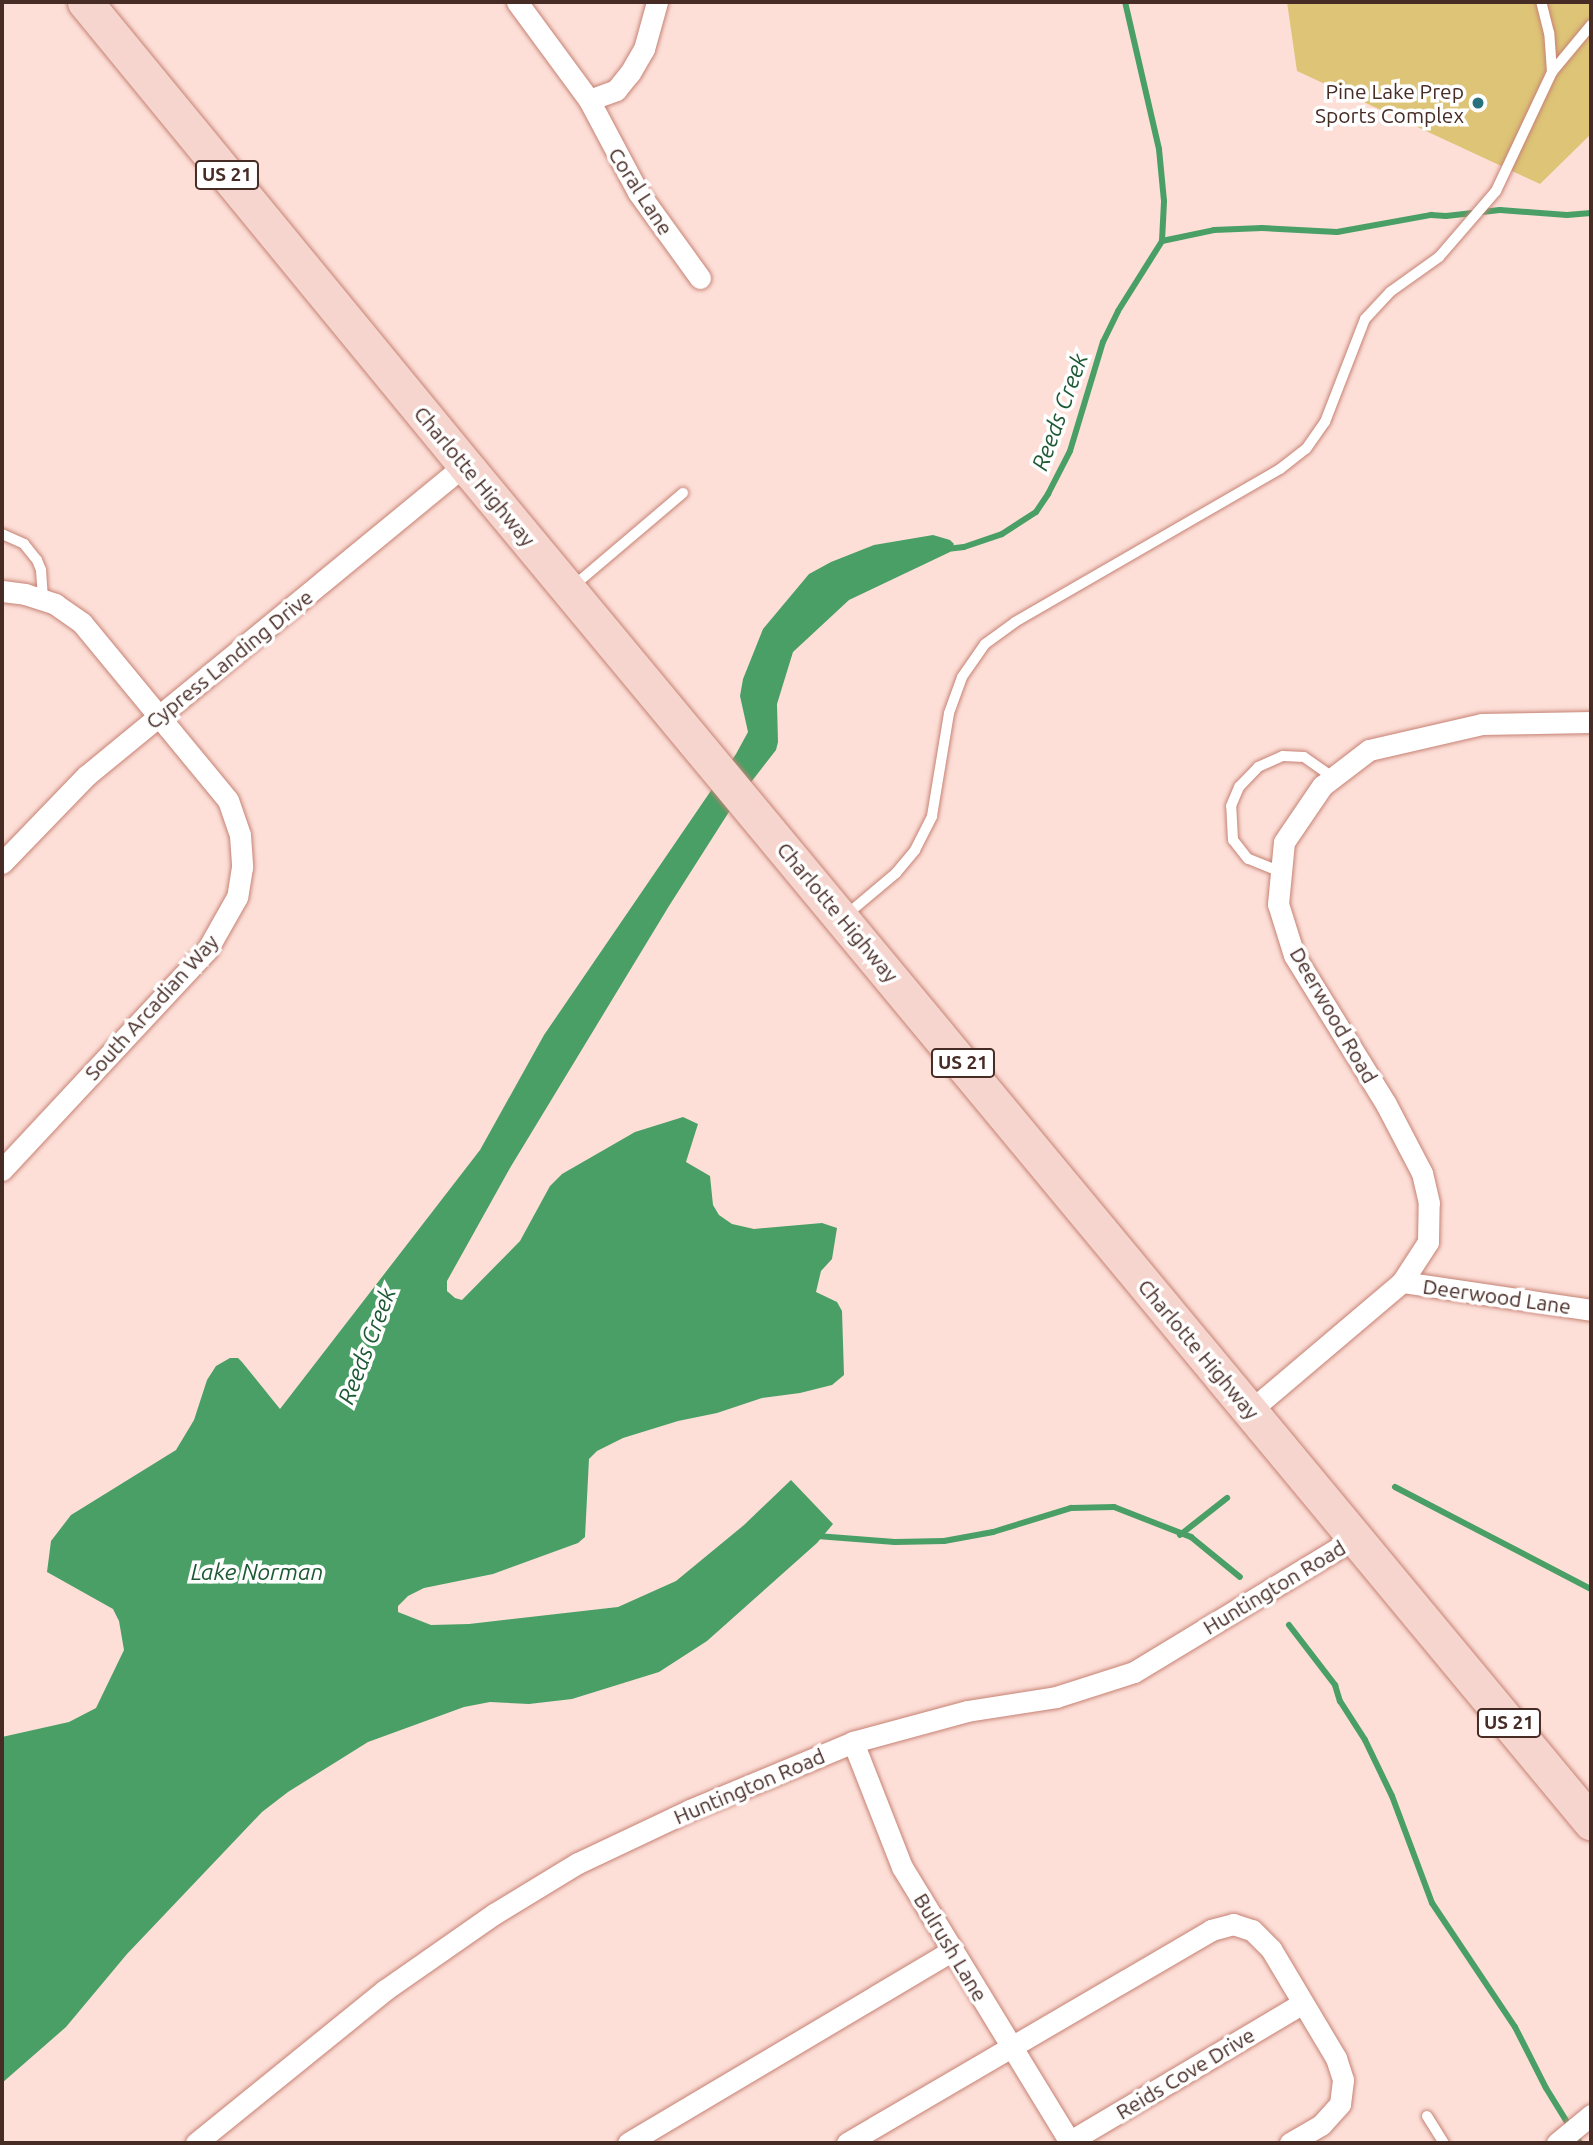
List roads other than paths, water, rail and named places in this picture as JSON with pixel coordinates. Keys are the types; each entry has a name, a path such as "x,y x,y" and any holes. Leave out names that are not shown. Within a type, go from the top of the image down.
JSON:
{"main road":[{"name":"Charlotte Highway","path":"85,2 465,465 1591,1822"}],"street":[{"name":"Coral Lane","path":"517,2 589,100 638,192 700,278"},
{"path":"589,100 616,90 630,73 644,49 657,2"},
{"name":"Cypress Landing Drive","path":"2,863 86,776 465,465"},
{"name":"South Arcadian Way","path":"2,591 55,604 82,623 161,715 228,800 240,835 242,867 237,897 226,921 207,950 2,1170"},
{"name":"Deerwood Road","path":"1251,1410 1402,1282 1428,1242 1429,1203 1422,1173 1386,1104 1294,955 1278,904 1284,842 1322,786 1368,750 1482,724 1591,722"},
{"name":"Deerwood Lane","path":"1402,1282 1591,1310"},
{"name":"Huntington Road","path":"196,2143 385,1990 494,1914 557,1875 690,1810 853,1741 967,1711 1056,1698 1134,1672 1355,1538"},
{"name":"Bulrush Lane","path":"853,1741 902,1867 1069,2143"},
{"path":"847,2143 1211,1930 1233,1924 1252,1930 1271,1949 1336,2058 1343,2080 1340,2104 1321,2125 1290,2143"},
{"path":"628,2143 953,1950"},
{"name":"Reids Cove Drive","path":"1069,2143 1303,2003"},
{"path":"1557,2143 1591,2115"}],"lane":[{"path":"1541,2 1549,33 1552,72"},
{"path":"843,918 896,873 915,850 932,816 949,713 962,677 985,644 1015,622 1280,469 1306,449 1325,422 1365,320 1390,292 1438,257 1496,191 1552,72 1591,25"},
{"path":"569,590 683,493"},
{"path":"2,534 24,544 37,560 41,569 43,600"},
{"path":"1281,872 1248,859 1233,840 1231,806 1239,787 1258,767 1283,756 1304,757 1333,777"},
{"path":"1427,2116 1444,2143"}],"water":[{"name":"Lake Norman","path":"933,535 950,540 954,544 950,552 849,600 793,652 777,704 776,750 734,804 669,906 510,1168 447,1281 447,1291 462,1300 520,1241 550,1186 562,1174 635,1132 683,1117 698,1124 686,1162 710,1176 713,1205 719,1215 732,1224 754,1229 822,1223 837,1228 832,1259 821,1271 816,1292 837,1302 842,1311 844,1375 832,1385 762,1398 717,1413 678,1421 623,1438 597,1451 589,1459 585,1537 578,1543 493,1574 424,1588 408,1596 398,1606 398,1612 431,1625 469,1624 618,1607 676,1581 744,1525 791,1480 833,1524 817,1543 707,1641 659,1672 572,1699 529,1704 490,1702 464,1707 368,1742 288,1792 262,1812 127,1954 66,2027 2,2083 2,1737 69,1722 96,1708 124,1650 119,1621 113,1609 47,1572 51,1541 71,1515 176,1450 194,1420 207,1380 216,1366 230,1358 238,1358 280,1409 480,1150 544,1035 736,754 748,732 740,696 743,679 763,629 809,574 874,545"}],"waterway":[{"name":"Reeds Creek","path":"947,549 964,547 1002,534 1036,512 1070,451 1103,342 1118,311 1162,241 1164,201 1159,149 1125,2"},
{"path":"1162,241 1214,230 1262,228 1337,232 1431,215 1500,210 1567,215 1591,213"},
{"path":"1395,1487 1591,1589"},
{"path":"1180,1535 1227,1498"},
{"path":"817,1536 895,1542 944,1541 993,1532 1071,1508 1114,1507 1191,1537 1240,1577"},
{"path":"1289,1625 1335,1685 1340,1701 1365,1740 1392,1796 1432,1903 1515,2027 1546,2088 1580,2143"}],"place":[{"name":"Pine Lake Prep Sports Complex","path":"1478,103"}]}
